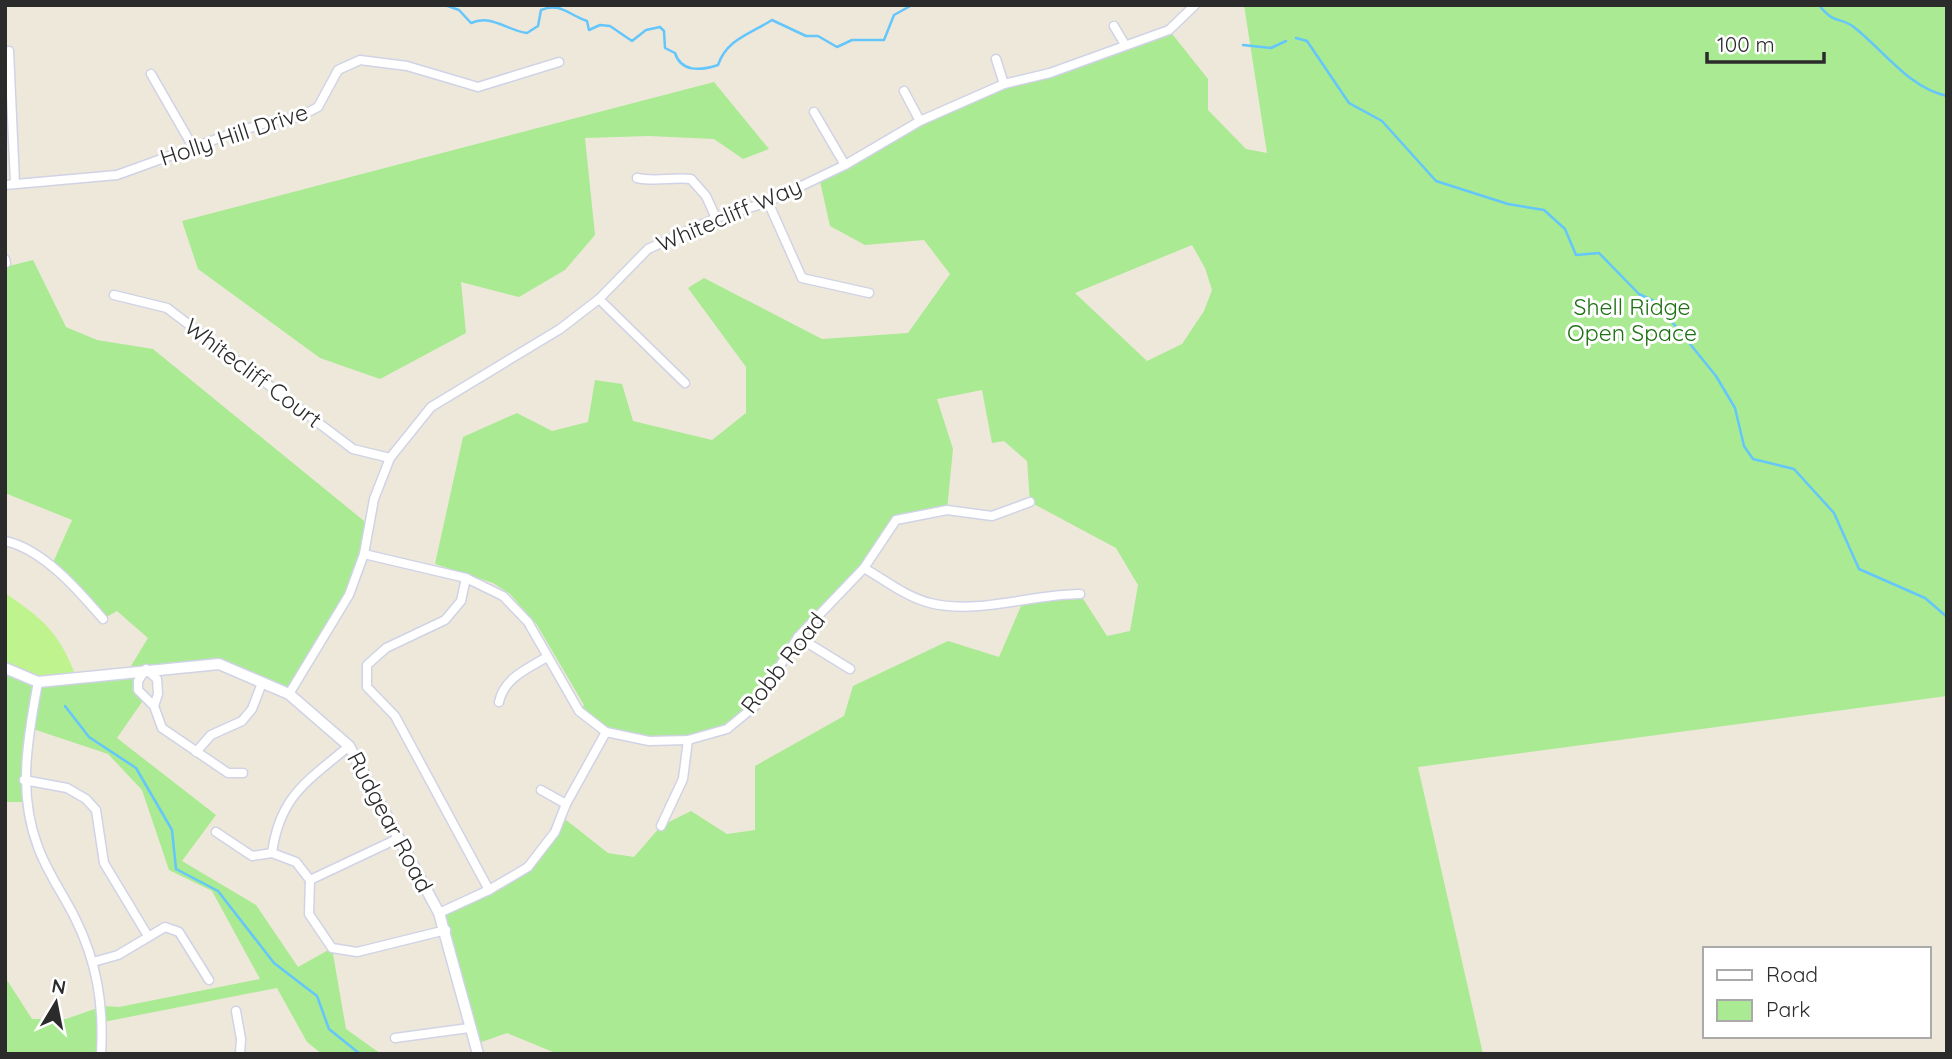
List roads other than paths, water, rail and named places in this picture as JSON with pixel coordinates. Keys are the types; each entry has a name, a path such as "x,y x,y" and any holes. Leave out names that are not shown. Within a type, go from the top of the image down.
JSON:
{"street":[{"name":"Whitecliff Way","path":"289,694 349,595 364,554 374,499 390,458 431,407 560,329 599,299 648,249 716,218 768,202 845,165 920,121 1004,84 1050,73 1124,43 1169,30 1195,5"},
{"path":"1114,26 1124,43"},
{"path":"9,51 15,183"},
{"path":"996,59 1004,84"},
{"name":"Holly Hill Drive","path":"5,185 68,182 117,175 273,121 311,113 338,70 360,60 407,66 478,87 558,62"},
{"path":"151,74 193,147"},
{"path":"904,91 920,121"},
{"path":"814,111 845,165"},
{"path":"637,178 656,182 673,178 691,179 706,196 716,218"},
{"path":"768,202 802,278 869,293"},
{"name":"Whitecliff Court","path":"114,295 167,308 353,449 390,458"},
{"path":"599,299 685,383"},
{"name":"Robb Road","path":"364,554 466,578 486,586 515,607 579,711 606,732 649,741 688,740 727,729 755,706 797,637 864,568 896,520 947,510 992,516 1030,502"},
{"path":"5,541 17,544 68,580 103,619"},
{"path":"864,568 910,595 931,603 999,603 1051,594 1080,594"},
{"path":"466,578 461,601 445,620 386,648 367,665 367,687 396,716 489,890"},
{"path":"797,637 850,669"},
{"path":"499,702 501,691 510,680 548,657"},
{"name":"Rudgear Road","path":"5,668 38,682 127,674 145,669 219,664 289,694 349,746 439,913 446,930 469,1028 478,1054"},
{"path":"154,706 158,694 156,679 145,669 138,681 138,690 154,706 162,728 228,773 243,773"},
{"path":"38,682 24,780 37,845 93,962 103,1014 101,1054"},
{"path":"196,752 211,734 242,721 252,709 262,682"},
{"path":"439,913 489,890 528,867 555,832 566,804 606,732"},
{"path":"662,826 683,779 688,740"},
{"path":"272,853 276,823 295,793 349,746"},
{"path":"24,780 67,788 86,799 96,810 104,863 148,936"},
{"path":"541,790 566,804"},
{"path":"216,832 252,856 272,853 296,862 310,880 309,914 332,948 357,952 446,930"},
{"path":"310,880 399,838"},
{"path":"93,962 118,955 165,927 179,932 209,980"},
{"path":"236,1012 241,1039 240,1054"},
{"path":"395,1038 469,1028"}],"waterway":[{"path":"445,5 459,10 471,23 492,21 527,33 538,26 541,10 548,8 564,10 587,21 589,30 600,25 610,26 632,41 646,30 660,27 664,31 665,48 675,53 686,67 698,69 718,65 733,43 772,20 806,36 818,36 837,47 852,40 884,40 894,15 912,5"},
{"path":"1819,5 1829,16 1855,28 1909,77 1933,92 1947,96"},
{"path":"1296,38 1307,41 1349,103 1382,121 1436,181 1508,204 1544,210 1565,229 1576,255 1599,253 1639,294 1656,302 1716,376 1735,408 1744,446 1753,459 1794,469 1834,513 1859,569 1925,598 1947,617"},
{"path":"1243,45 1271,48 1286,41"},
{"path":"65,706 89,737 136,768 172,830 176,869 218,891 274,963 317,996 329,1029 360,1054"}],"park label":[{"name":"Shell Ridge Open Space","path":"1632,320"}]}
